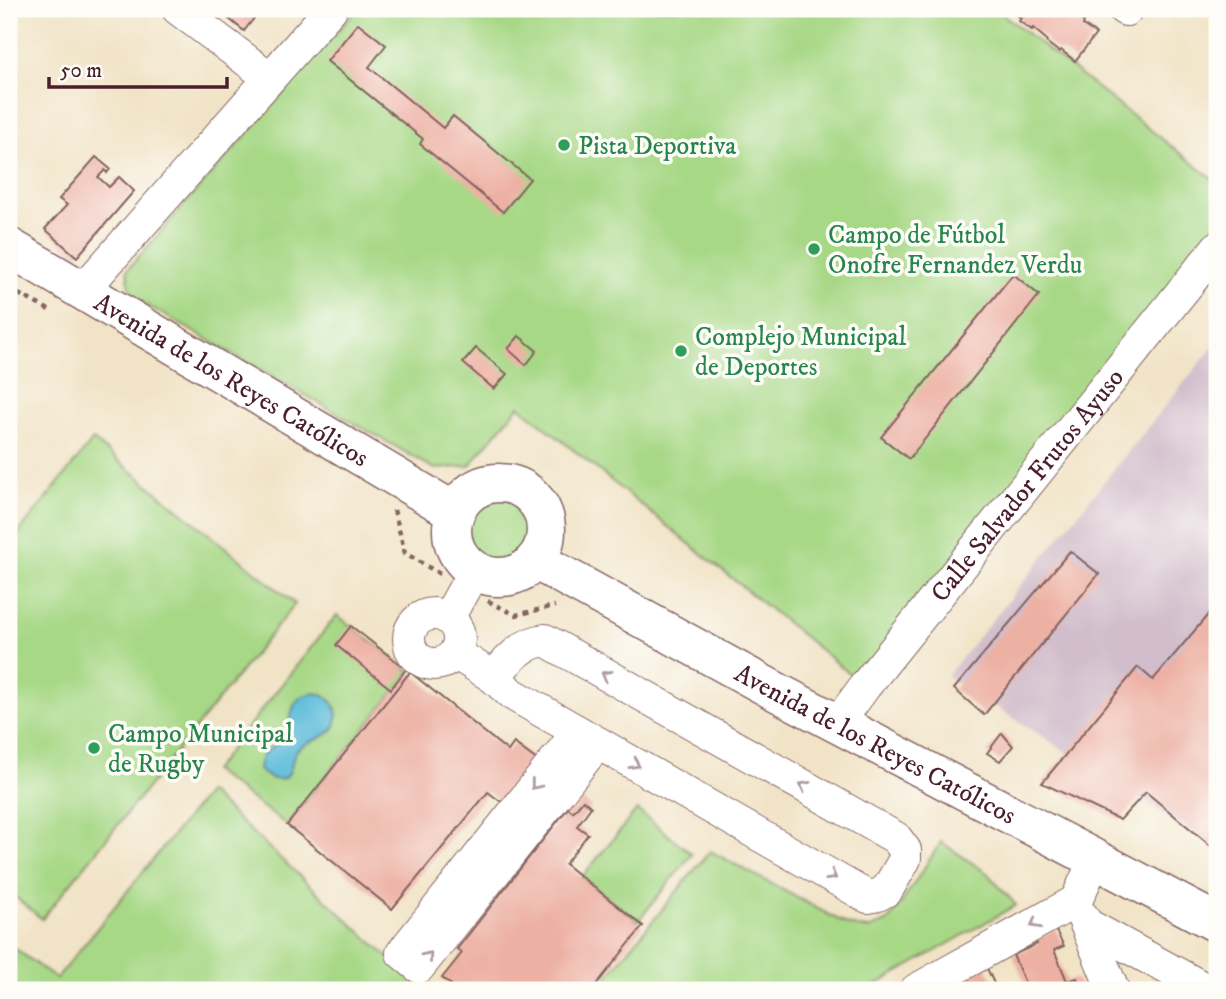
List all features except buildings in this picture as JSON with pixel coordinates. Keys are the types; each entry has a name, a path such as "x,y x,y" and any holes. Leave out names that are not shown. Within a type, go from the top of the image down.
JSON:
{"main road":[{"name":"Avenida de los Reyes Católicos","path":"9,247 455,512"},
{"path":"499,483 516,486 529,494 540,507 545,522 545,538 536,560 514,575 500,578 474,571 456,551 452,538 455,512 461,501 483,485 499,483"},
{"name":"Avenida de los Reyes Católicos","path":"536,560 775,691 1217,923"}],"street":[{"path":"178,9 270,78"},
{"path":"83,290 331,9"},
{"name":"Calle Salvador Frutos Ayuso","path":"838,723 1217,248"},
{"path":"448,618 474,571"},
{"path":"432,614 448,618 454,624 459,638 455,653 449,659 434,664 419,659 410,645 412,628 424,616 432,614"},
{"path":"455,653 493,677 512,694 868,897 887,890 905,859 905,850 896,838 545,640 534,641 516,652 493,677"},
{"path":"588,737 419,967 402,953 588,737"},
{"path":"1096,859 1081,913 1113,990"},
{"path":"928,987 1081,913"},
{"path":"1081,913 1208,990"}],"shaded area":[{"path":"1217,342 1217,847 947,676"}],"green space":[{"name":"Complejo Municipal de Deportes","path":"357,9 996,9 1217,182 1217,248 865,686 519,406 469,466 435,469 131,296 127,270"},
{"name":"Campo Municipal de Rugby","path":"93,440 295,604 42,919 9,892 9,545"},
{"path":"498,488 514,491 528,500 537,514 540,530 537,546 528,560 514,569 498,572 482,569 468,560 459,546 456,530 459,514 468,500 482,491"},
{"path":"337,615 410,672 287,825 213,771"},
{"path":"208,792 424,990 9,990 9,944 56,979"},
{"path":"637,810 692,854 638,921 582,877"},
{"path":"941,842 987,873 1016,905 867,990 596,990 710,851 848,925 868,929 887,922 895,913"}],"water":[{"path":"317,693 329,699 335,707 335,726 324,736 295,752 290,772 284,778 267,777 259,770 262,757 287,733 297,701 308,694"}],"place":[{"name":"Pista Deportiva","path":"564,145"},
{"name":"Campo de Fútbol Onofre Fernandez Verdu","path":"814,249"},
{"name":"Complejo Municipal de Deportes","path":"681,351"},
{"name":"Campo Municipal de Rugby","path":"94,748"}]}
